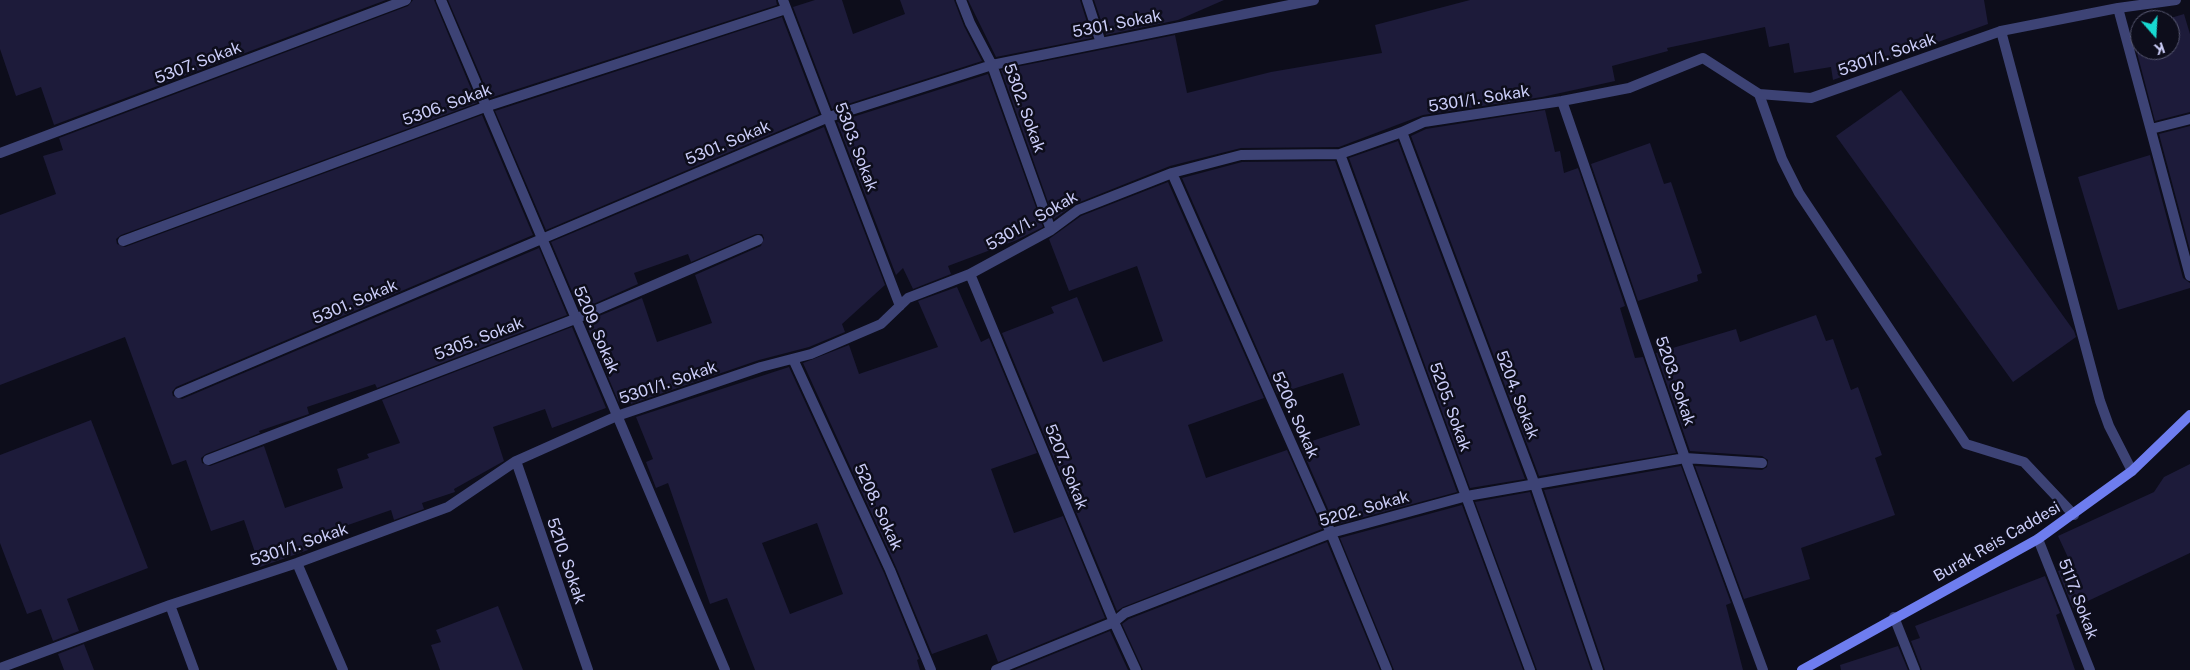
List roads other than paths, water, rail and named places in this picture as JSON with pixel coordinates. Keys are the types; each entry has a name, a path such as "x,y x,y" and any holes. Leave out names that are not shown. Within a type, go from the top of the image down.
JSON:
{"main road":[{"name":"Burak Reis Caddesi","path":"1802,670 1894,617 2038,539 2074,515 2132,471 2190,414"}],"street":[{"name":"5307. Sokak","path":"0,153 406,0"},
{"name":"5209. Sokak","path":"441,0 725,670"},
{"name":"5302. Sokak","path":"962,0 970,23 992,65 1051,230"},
{"path":"1087,0 1101,43"},
{"name":"5301. Sokak","path":"179,393 829,117 992,65 1314,0"},
{"name":"5301/1. Sokak","path":"0,668 20,666 170,604 297,562 448,508 516,461 617,416 761,367 811,354 881,324 908,298 970,274 1051,230 1078,210 1172,173 1241,155 1340,154 1402,132 1424,122 1562,101 1629,88 1703,58 1759,94 1811,98 2000,31 2118,8 2176,0"},
{"name":"5306. Sokak","path":"123,241 485,107 784,4"},
{"name":"5303. Sokak","path":"784,4 900,306"},
{"path":"2118,8 2190,276"},
{"path":"2000,31 2100,401 2109,426 2132,471"},
{"path":"1759,94 1782,159 1799,193 1966,444 2024,462 2074,515"},
{"name":"5203. Sokak","path":"1562,101 1686,458 1763,670"},
{"path":"2152,129 2190,119"},
{"name":"5204. Sokak","path":"1402,132 1535,485 1598,670"},
{"name":"5205. Sokak","path":"1340,154 1530,670"},
{"name":"5206. Sokak","path":"1172,173 1331,533 1386,670"},
{"name":"5305. Sokak","path":"208,460 575,318 758,240"},
{"name":"5207. Sokak","path":"970,274 1114,622 1136,670"},
{"name":"5208. Sokak","path":"793,359 890,570 931,670"},
{"name":"5202. Sokak","path":"996,670 1114,622 1126,613 1331,533 1467,496 1686,458 1762,463"},
{"name":"5210. Sokak","path":"516,461 588,670"},
{"name":"5117. Sokak","path":"2038,539 2090,670"},
{"path":"297,562 343,670"},
{"path":"170,604 194,670"},
{"path":"1894,617 1915,670"}]}
